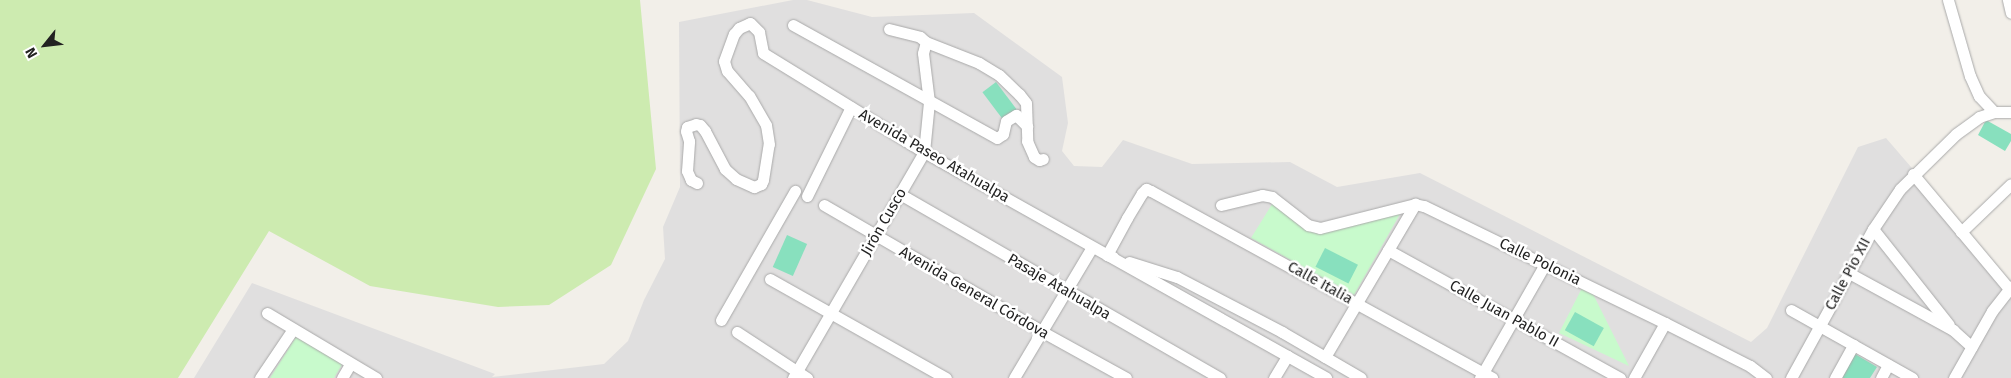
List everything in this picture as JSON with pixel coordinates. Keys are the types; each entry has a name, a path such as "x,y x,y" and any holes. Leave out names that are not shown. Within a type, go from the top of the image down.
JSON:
{"street":[{"path":"1948,0 1970,76 1979,96 1994,112 2011,112"},
{"path":"2008,0 2011,14"},
{"name":"Avenida Paseo Atahualpa","path":"697,183 691,180 688,171 689,141 686,132 688,128 696,124 700,125 705,131 725,169 736,179 754,187 761,184 769,144 766,125 748,96 727,71 724,61 734,34 746,24 755,26 764,53 851,107 924,152 1326,378"},
{"path":"793,24 929,102 997,138 1003,134 1006,121 1016,114 1027,126"},
{"path":"889,29 920,38 924,47 979,63 998,75 1026,103 1027,141 1034,157 1039,160 1043,159"},
{"name":"Jirón Cusco","path":"799,376 924,152 929,102 924,47"},
{"path":"807,196 851,107"},
{"name":"Calle Pio XII","path":"1790,378 1872,228 1887,206 1913,174 1956,134 1979,117 1994,112"},
{"path":"1913,174 2011,290 1992,312 1954,378"},
{"path":"1962,232 2011,184"},
{"name":"Calle Italia","path":"1106,255 1127,218 1146,190 1357,303 1485,376"},
{"path":"720,320 795,191"},
{"name":"Pasaje Atahualpa","path":"900,194 1220,378"},
{"path":"1221,205 1262,196 1272,197 1308,225 1320,228 1415,204"},
{"path":"1325,357 1415,204"},
{"name":"Calle Polonia","path":"1415,204 1424,206 1665,323 1743,362 1766,378"},
{"name":"Avenida General Córdova","path":"824,206 1126,378"},
{"path":"1872,228 1953,330 1972,347"},
{"path":"1014,378 1092,247"},
{"name":"Calle Juan Pablo II","path":"1388,250 1620,378"},
{"name":"Avenida Paseo Atahualpa","path":"1106,255 1177,277 1361,378"},
{"path":"1485,376 1513,319 1545,264"},
{"path":"1848,274 1953,330"},
{"path":"770,279 946,378"},
{"path":"1792,310 1912,378"},
{"path":"267,313 376,378"},
{"path":"1634,378 1665,323"},
{"path":"260,378 293,329"},
{"path":"737,332 799,376"},
{"path":"1836,378 1853,345"},
{"path":"1274,378 1286,356"},
{"path":"342,378 350,364"},
{"path":"1881,378 1888,365"}],"shaded area":[{"path":"793,0 807,0 872,17 974,13 1062,77 1068,123 1062,151 1074,166 1102,167 1123,140 1192,164 1290,162 1337,187 1420,173 1751,342 1767,328 1858,147 1886,138 2011,283 2011,378 194,378 252,283 495,374 492,377 604,364 628,341 644,300 665,259 663,227 680,187 679,22"}],"green space":[{"path":"0,0 640,0 656,169 611,265 549,305 498,307 370,286 269,231 178,378 0,378"},
{"path":"996,82 1017,110 1003,120 982,92"},
{"path":"1986,120 2011,134 2011,141 2005,151 1978,135"},
{"path":"1274,201 1312,232 1398,212 1400,214 1354,295 1251,238"},
{"path":"787,235 807,244 793,276 773,267"},
{"path":"1325,248 1358,265 1348,284 1315,267"},
{"path":"1583,286 1592,292 1629,366 1559,333"},
{"path":"1575,312 1604,328 1594,346 1565,330"},
{"path":"296,337 343,363 334,378 270,378"},
{"path":"1855,354 1877,367 1870,378 1842,378"}]}
